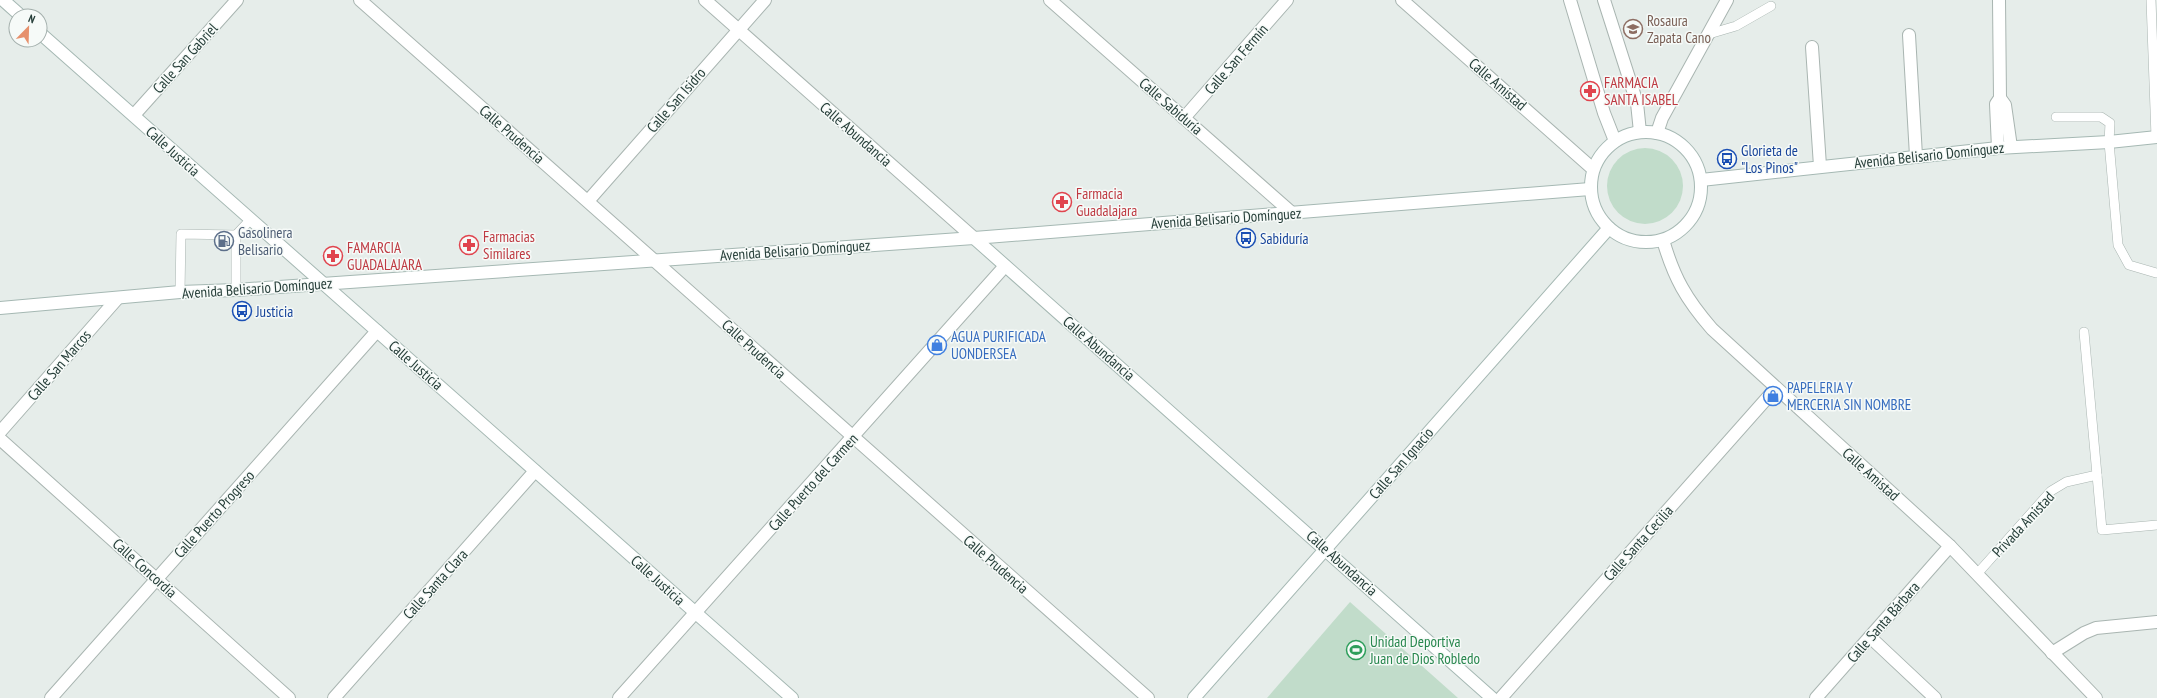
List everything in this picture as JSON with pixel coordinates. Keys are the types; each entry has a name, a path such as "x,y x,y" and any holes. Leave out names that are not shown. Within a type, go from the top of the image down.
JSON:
{"street":[{"path":"3,0 12,8"},
{"name":"Calle San Gabriel","path":"134,115 237,0"},
{"name":"Calle Prudencia","path":"360,0 656,260 853,438 1148,698"},
{"name":"Calle Abundancia","path":"705,0 1326,549 1492,698"},
{"name":"Calle San Isidro","path":"588,201 765,0"},
{"name":"Calle Sabiduría","path":"1050,0 1292,212"},
{"name":"Calle San Fermín","path":"1184,118 1287,0"},
{"name":"Calle Amistad","path":"1402,0 1593,169"},
{"path":"1570,0 1604,113 1615,141"},
{"path":"1604,0 1637,103 1640,132"},
{"path":"1657,133 1662,118 1727,0"},
{"path":"1998,148 1996,104 2000,98 1999,0"},
{"path":"1908,35 1916,156"},
{"name":"Calle Justicia","path":"48,40 792,698"},
{"path":"1812,47 1820,166"},
{"path":"2000,98 2006,105 2011,147"},
{"path":"1640,132 1657,133 1671,138 1683,146 1693,157 1701,180 1699,202 1692,219 1679,232 1663,240 1644,242 1625,238 1609,228 1599,217 1593,203 1590,189 1593,169 1598,158 1615,141 1627,135 1640,132"},
{"name":"Avenida Belisario Domínguez","path":"1701,180 1998,148 2109,142 2156,137"},
{"name":"Avenida Belisario Domínguez","path":"0,308 117,299 180,292 236,290 974,238 1590,189"},
{"name":"Calle San Ignacio","path":"1194,698 1609,228"},
{"name":"Calle Amistad","path":"1663,240 1669,261 1686,298 1712,329 1950,546 2096,698"},
{"name":"Calle Puerto del Carmen","path":"619,698 853,438 1005,266"},
{"name":"Calle San Marcos","path":"0,432 117,299"},
{"name":"Calle Puerto Progreso","path":"51,698 377,331"},
{"name":"Calle Santa Cecilia","path":"1501,698 1776,388"},
{"name":"Calle Concordia","path":"0,439 289,698"},
{"name":"Calle Santa Clara","path":"334,698 535,471"},
{"name":"Calle Santa Bárbara","path":"1816,698 1950,546"},
{"path":"2052,653 2084,633 2096,628 2157,622"},
{"path":"1870,637 1935,698"}],"lane":[{"path":"2151,0 2156,137"},
{"path":"1709,34 1736,26 1771,6"},
{"path":"2056,116 2101,117 2110,123 2109,142 2118,245 2129,265 2156,273"},
{"path":"236,290 236,235 251,219"},
{"path":"180,292 181,234 236,235"},
{"path":"2084,332 2102,530 2157,525"},
{"name":"Privada Amistad","path":"1977,574 2052,491 2066,482 2097,475"}],"green space":[{"path":"1645,148 1660,151 1672,159 1680,171 1683,186 1680,201 1672,213 1660,221 1645,224 1630,221 1618,213 1610,201 1607,186 1610,171 1618,159 1630,151"},
{"name":"Unidad Deportiva Juan de Dios Robledo","path":"1350,602 1458,698 1267,698"}],"place":[{"name":"Rosaura Zapata Cano","path":"1633,29"},
{"name":"FARMACIA SANTA ISABEL","path":"1590,91"},
{"name":"Glorieta de \"Los Pinos\"","path":"1727,159"},
{"name":"Farmacia Guadalajara","path":"1062,202"},
{"name":"Sabiduría","path":"1246,238"},
{"name":"Gasolinera Belisario","path":"224,241"},
{"name":"Farmacias Similares","path":"469,245"},
{"name":"FAMARCIA GUADALAJARA","path":"333,256"},
{"name":"Justicia","path":"242,311"},
{"name":"AGUA PURIFICADA UONDERSEA","path":"937,345"},
{"name":"PAPELERIA Y MERCERIA SIN NOMBRE","path":"1773,396"},
{"name":"Unidad Deportiva Juan de Dios Robledo","path":"1356,650"}]}
